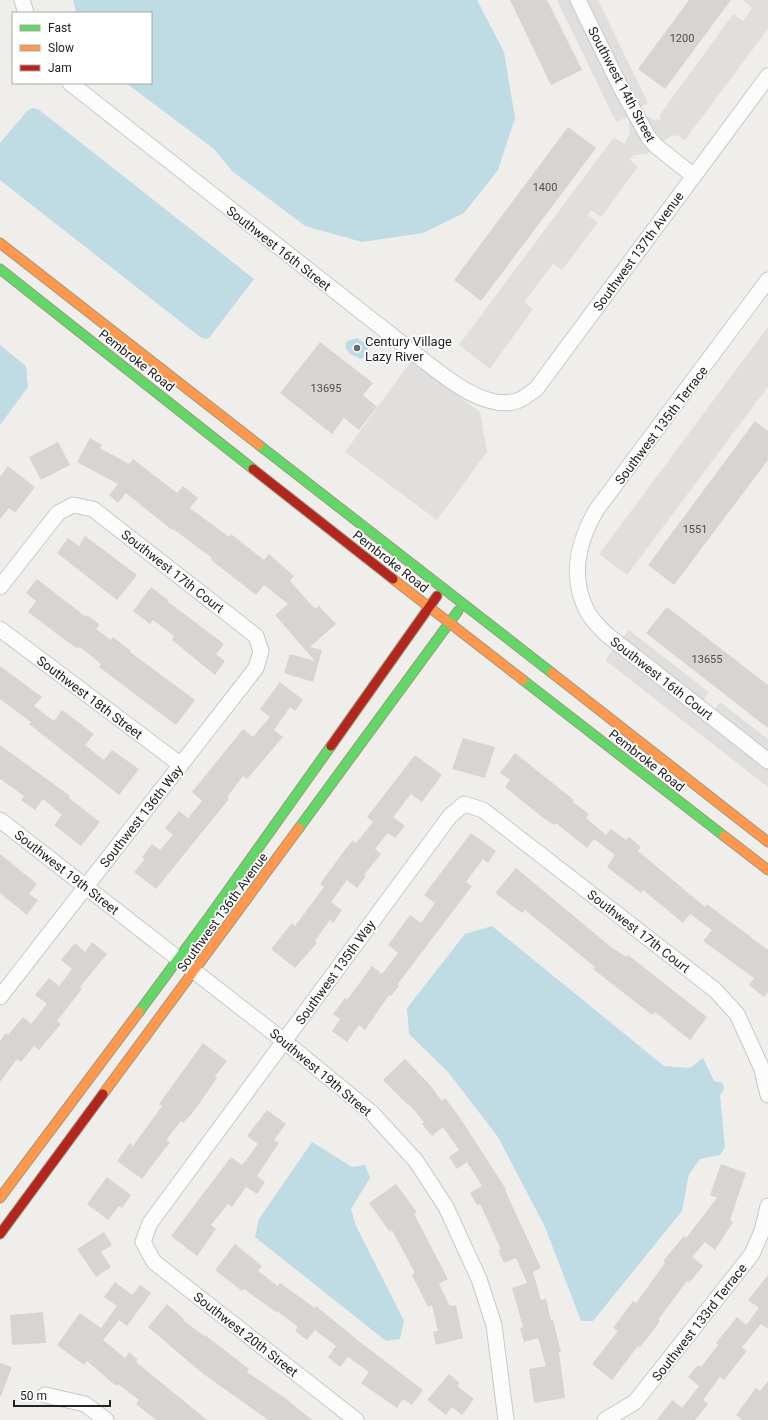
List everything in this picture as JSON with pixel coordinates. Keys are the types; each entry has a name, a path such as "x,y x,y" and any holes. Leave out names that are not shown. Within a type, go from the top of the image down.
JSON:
{"main road":[{"name":"Pembroke Road","path":"0,243 768,842"},
{"name":"Pembroke Road","path":"0,269 429,607 768,870"},
{"name":"Southwest 136th Avenue","path":"0,1198 178,958 444,588"},
{"name":"Southwest 136th Avenue","path":"0,1234 195,971 376,720 464,604"}],"street":[{"path":"22,0 26,12"},
{"name":"Southwest 14th Street","path":"578,0 620,86 650,138 656,146 694,176"},
{"name":"Southwest 137th Avenue","path":"494,403 517,401 536,389 768,76"},
{"name":"Southwest 16th Street","path":"71,84 423,360 470,393 494,403"},
{"name":"Southwest 135th Terrace","path":"578,580 579,550 583,536 597,509 768,280"},
{"name":"Southwest 17th Court","path":"0,586 58,513 73,505 93,509 256,636 261,651"},
{"name":"Southwest 16th Court","path":"578,580 579,589 588,614 606,634 768,761"},
{"name":"Southwest 18th Street","path":"0,629 181,765"},
{"name":"Southwest 136th Way","path":"0,997 256,668 261,651"},
{"name":"Southwest 17th Court","path":"464,804 483,810 715,990 737,1014 762,1069 768,1095"},
{"name":"Southwest 135th Way","path":"143,1242 150,1223 450,816 464,804"},
{"name":"Southwest 19th Street","path":"0,820 284,1041 372,1113 416,1161 446,1207 479,1279 494,1325 506,1420"},
{"name":"Southwest 133rd Terrace","path":"605,1420 635,1402 752,1254 762,1231 768,1206"},
{"name":"Southwest 20th Street","path":"143,1242 154,1262 356,1420"},
{"path":"45,1395 85,1404 106,1420"}],"shaded area":[{"path":"557,0 598,0 648,103 639,108 645,115 654,120 662,119 659,116 733,14 743,21 752,8 743,0 768,0 768,29 685,140 676,135 669,137 647,154 634,155 629,159 638,167 601,217 591,210 588,215 598,222 562,270 553,264 524,302 533,309 490,369 459,345 614,137 624,144 630,133 628,117 616,122"},
{"path":"768,327 768,387 627,575 599,554"},
{"path":"411,361 480,412 487,452 437,520 345,452"},
{"path":"629,630 709,692 702,702 713,711 720,702 768,739 768,787 605,660"}],"water":[{"path":"73,0 477,0 504,52 515,118 498,170 464,213 423,233 362,242 305,226 232,171 214,149 127,84 152,84 152,12 76,12"},
{"path":"32,108 38,109 254,279 209,338 206,339 200,337 0,180 0,143 27,111"},
{"name":"Century Village Lazy River","path":"357,338 366,344 368,349 366,355 361,359 350,354 345,347 347,341"},
{"path":"0,345 26,366 28,387 0,425"},
{"path":"492,926 664,1066 690,1068 703,1058 714,1081 723,1083 724,1090 720,1095 725,1147 720,1155 700,1159 689,1174 682,1211 593,1321 581,1321 545,1227 498,1137 448,1072 409,1034 407,1008 465,934"},
{"path":"312,1142 352,1167 365,1165 370,1178 351,1209 356,1226 404,1321 400,1339 386,1341 255,1237 259,1219"}],"building":[{"path":"510,0 547,0 582,70 551,85"},
{"path":"689,0 731,0 665,89 638,69"},
{"path":"568,127 596,148 481,301 454,280"},
{"path":"320,342 373,383 363,395 377,407 359,430 344,418 332,434 280,393"},
{"path":"755,421 768,431 768,460 674,585 648,565"},
{"path":"90,438 102,445 100,448 129,464 133,459 177,493 183,486 198,498 190,508 229,537 231,534 264,560 269,554 294,576 290,581 315,609 319,606 336,624 310,647 322,650 313,682 284,673 290,654 315,661 275,615 288,604 264,585 256,595 211,560 212,558 173,529 172,530 126,493 118,503 109,495 118,484 77,462"},
{"path":"58,442 70,465 41,480 29,457"},
{"path":"8,466 35,487 15,513 9,508 0,519 0,477"},
{"path":"85,536 137,575 117,600 57,553 68,538 79,546"},
{"path":"37,579 86,617 87,615 98,623 99,626 96,629 111,640 113,637 131,651 130,652 195,700 176,725 99,667 101,664 80,647 78,649 28,612 36,601 26,593"},
{"path":"151,587 224,644 216,654 225,661 215,675 172,640 174,636 153,620 150,624 133,611"},
{"path":"667,607 768,685 768,728 646,633"},
{"path":"0,666 42,697 34,706 54,721 62,710 94,734 85,745 104,760 112,750 139,769 119,795 29,724 31,722 0,699"},
{"path":"280,682 303,700 295,711 290,707 274,730 283,737 247,779 243,776 227,797 229,799 156,889 134,872 145,859 142,857 152,844 160,850 173,835 165,828 179,811 188,818 202,801 192,792 243,729 253,737 270,717 260,709"},
{"path":"463,738 495,747 485,778 452,769"},
{"path":"0,745 70,796 69,798 100,822 81,846 54,825 62,815 43,799 35,810 21,800 24,796 0,779"},
{"path":"515,753 574,800 573,802 589,814 586,818 606,835 611,829 626,840 629,837 641,847 638,851 705,907 707,904 768,950 768,992 764,997 749,985 754,978 703,941 712,930 690,914 683,923 643,890 641,893 607,867 615,855 594,839 587,848 556,823 554,825 542,817 505,787 510,780 500,773"},
{"path":"415,755 442,775 422,802 411,794 393,817 405,826 395,838 388,833 375,849 381,854 364,875 366,876 357,888 347,880 331,902 342,910 333,923 330,920 315,941 317,943 295,968 271,949 292,923 295,926 324,887 320,884 344,851 353,840 356,843 373,822 367,817"},
{"path":"471,833 496,851 488,863 483,859 466,882 472,886 397,985 399,986 391,996 389,995 365,1030 359,1025 347,1042 332,1031 340,1019 333,1014 345,998 347,1000 372,966 382,974 398,953 388,945 410,915 421,923 435,903 424,895"},
{"path":"0,854 37,884 29,894 38,900 27,915 0,893"},
{"path":"516,868 611,947 626,957 628,955 707,1017 690,1040 655,1012 652,1015 593,969 595,967 525,910 522,913 495,893"},
{"path":"92,942 107,954 80,987 82,989 57,1021 61,1024 39,1050 34,1046 21,1062 17,1059 0,1082 0,1041 6,1033 8,1035 23,1017 31,1024 47,1004 35,995 49,978 59,986 72,969 61,960 75,943 85,952"},
{"path":"203,1043 227,1061 215,1076 217,1078 194,1111 183,1123 181,1121 166,1140 170,1142 142,1179 117,1161 130,1143 133,1146 162,1106 159,1104"},
{"path":"405,1059 429,1084 442,1101 445,1098 458,1115 506,1189 505,1190 541,1268 533,1272 541,1300 546,1299 551,1320 553,1320 561,1352 559,1352 565,1398 534,1403 529,1369 546,1366 538,1338 524,1342 520,1328 523,1327 512,1288 527,1283 516,1258 504,1263 498,1250 501,1249 480,1204 477,1205 470,1193 482,1186 467,1162 457,1169 449,1157 459,1150 443,1127 432,1136 422,1124 424,1122 409,1104 408,1105 383,1080"},
{"path":"267,1110 286,1124 274,1140 279,1143 257,1176 265,1182 257,1194 246,1187 232,1207 228,1204 211,1225 216,1229 197,1256 171,1236 231,1157 242,1165 258,1144 247,1136"},
{"path":"721,1164 746,1173 730,1220 733,1222 715,1250 705,1242 692,1257 703,1266 689,1283 687,1281 658,1320 660,1321 650,1335 640,1347 638,1346 612,1380 592,1364 618,1331 613,1328 633,1301 636,1303 665,1263 663,1261 684,1236 686,1238 717,1198 710,1195"},
{"path":"107,1177 131,1195 122,1208 119,1206 108,1220 87,1204"},
{"path":"396,1184 417,1212 414,1214 448,1279 439,1284 450,1306 456,1305 463,1338 436,1345 433,1332 438,1331 432,1305 428,1307 412,1275 415,1273 392,1230 390,1232 369,1203"},
{"path":"104,1232 112,1245 101,1252 111,1267 96,1277 77,1249"},
{"path":"235,1244 262,1266 258,1271 278,1286 280,1283 315,1308 316,1306 423,1390 412,1405 403,1399 397,1408 361,1383 369,1372 348,1357 340,1367 328,1357 336,1346 315,1330 307,1340 295,1331 298,1327 277,1311 276,1312 244,1289 242,1291 215,1270"},
{"path":"768,1275 768,1329 761,1324 742,1347 747,1351 724,1380 720,1377 703,1400 708,1404 695,1420 657,1420 672,1400 682,1408 699,1386 688,1377 698,1365 701,1367 718,1345 716,1343 737,1317 746,1325 759,1308 748,1300"},
{"path":"115,1282 132,1295 140,1285 151,1293 127,1326 119,1320 103,1340 125,1358 129,1352 138,1360 136,1362 207,1420 156,1420 136,1404 139,1400 118,1384 116,1386 87,1361 84,1365 57,1345 80,1313 101,1328 117,1306 104,1297"},
{"path":"167,1304 184,1319 183,1320 249,1369 247,1372 285,1398 312,1420 268,1420 202,1373 148,1327"},
{"path":"43,1312 46,1343 12,1345 10,1315"},
{"path":"0,1363 12,1367 1,1396 0,1396"},
{"path":"449,1374 460,1383 457,1386 474,1399 462,1415 452,1407 446,1415 427,1400"},
{"path":"768,1381 768,1420 742,1420 736,1415 756,1388 760,1391"}],"traffic: fast":[{"path":"0,269 253,469"},
{"path":"259,445 552,673"},
{"path":"299,828 458,611"},
{"path":"523,680 724,836"},
{"path":"139,1012 331,746"}],"traffic: slow":[{"path":"0,243 259,445"},
{"path":"393,579 523,680"},
{"path":"552,673 768,842"},
{"path":"103,1094 299,828"},
{"path":"724,836 768,870"},
{"path":"0,1198 139,1012"}],"traffic: jam":[{"path":"253,469 393,579"},
{"path":"331,746 437,596"},
{"path":"0,1234 103,1094"}],"place":[{"name":"Century Village Lazy River","path":"357,348"}]}
